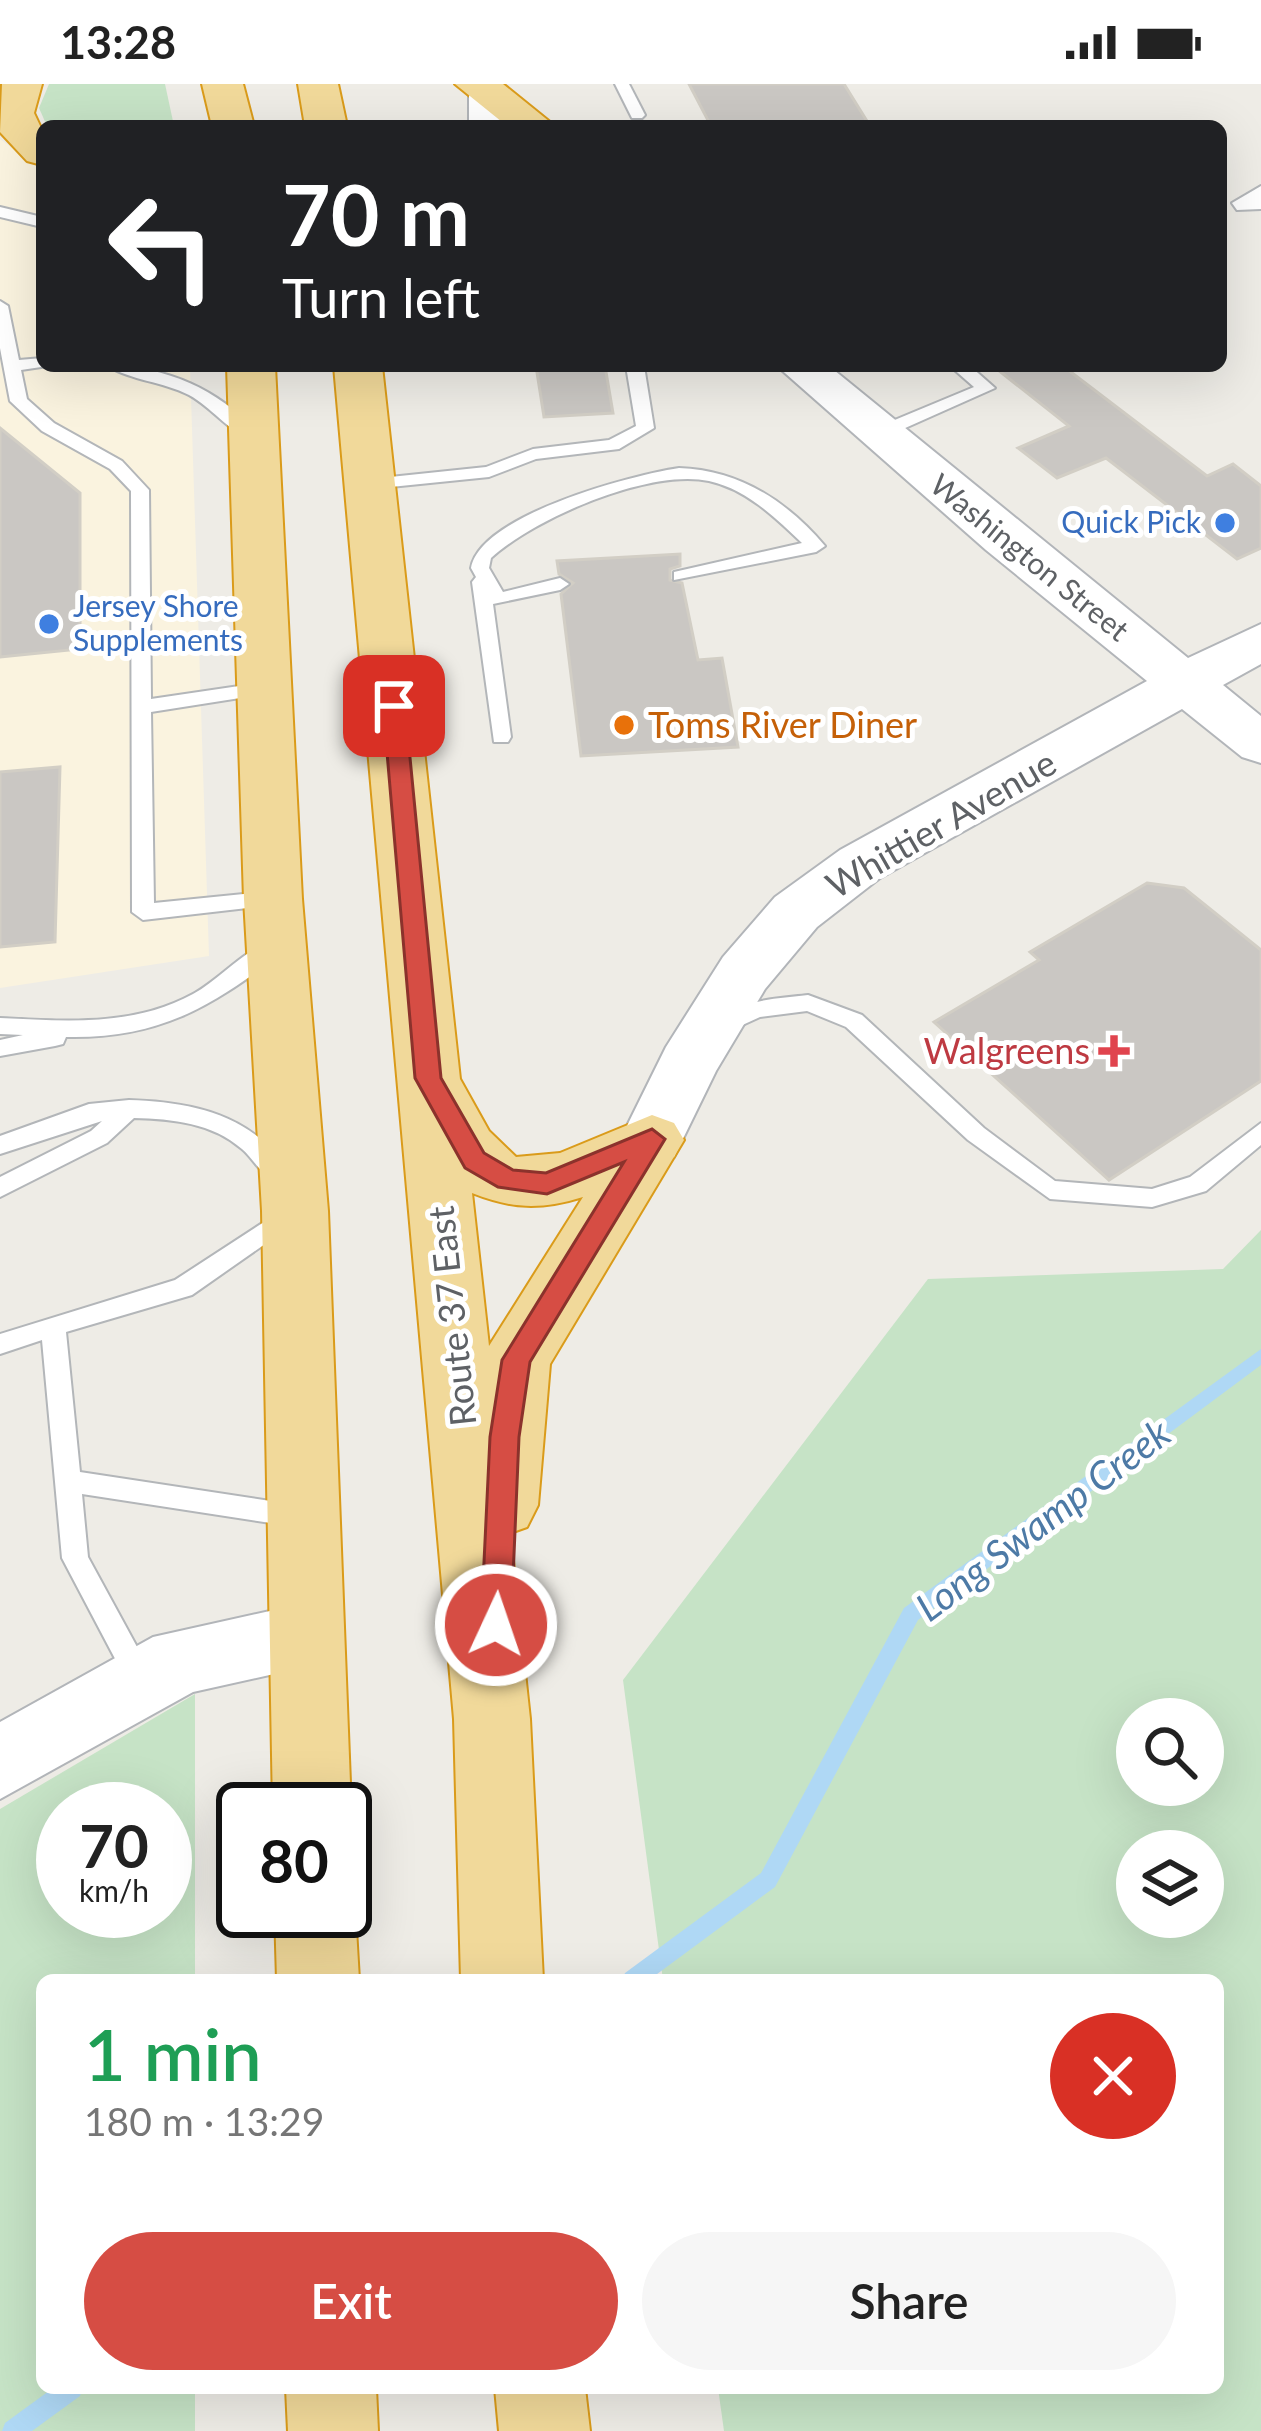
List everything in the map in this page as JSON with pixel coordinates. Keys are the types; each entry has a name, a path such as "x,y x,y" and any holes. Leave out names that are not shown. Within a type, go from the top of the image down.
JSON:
{"highway":[{"path":"22,84 13,97 12,118 25,140 36,148"},
{"path":"223,84 232,120"},
{"path":"319,84 325,120"},
{"path":"485,102 522,120"},
{"path":"250,372 275,921 295,1211 311,1782"},
{"name":"Route 37 East","path":"359,372 492,1719 502,1974"},
{"path":"428,1078 474,1161 508,1180 547,1183 652,1139"},
{"path":"492,1719 505,1437 516,1360 652,1139"},
{"path":"316,1938 318,1974"},
{"path":"331,2394 333,2431"},
{"path":"541,2394 544,2431"}],"street":[{"name":"Washington Street","path":"808,372 1184,686 1261,743"},
{"name":"Whittier Avenue","path":"652,1139 744,973 796,913 860,864 1261,641"},
{"path":"0,1763 178,1661 306,1637"}],"lane":[{"path":"622,84 637,116"},
{"path":"0,212 36,221"},
{"path":"2,316 15,365 9,406 116,465 140,490 143,912 275,921"},
{"path":"15,365 36,363"},
{"path":"139,372 189,386 232,414 256,442"},
{"path":"371,484 490,472 533,454 613,445 645,428 636,372"},
{"path":"880,433 986,388 966,372"},
{"path":"501,737 480,568 482,556 504,536 644,476 687,470 735,482 772,502 816,546 681,576"},
{"path":"480,568 498,599 560,584"},
{"path":"142,707 266,688"},
{"path":"0,1048 174,1018 214,996 275,921"},
{"path":"707,1035 756,1009 808,1003 854,1021 976,1134 1050,1190 1152,1198 1198,1184 1261,1132"},
{"path":"0,1026 92,1031"},
{"path":"0,1187 98,1137 129,1109"},
{"path":"0,1145 89,1113 170,1109 239,1130 273,1166 295,1211 183,1288 0,1344"},
{"path":"53,1325 75,1558 142,1682"},
{"path":"68,1481 302,1517"}],"shaded area":[{"path":"0,139 36,166 36,372 190,372 209,956 0,988"}],"green space":[{"path":"49,84 165,84 173,120 44,120 39,108"},
{"path":"1261,1230 1261,2431 724,2431 719,2394 1224,2394 1224,1974 662,1974 623,1680 928,1279 1223,1269"},
{"path":"195,1694 195,1974 36,1974 36,2394 195,2394 195,2431 0,2431 0,1809 36,1788 36,1938 192,1938 192,1782 46,1782"}],"building":[{"path":"689,84 844,84 866,120 708,120"},
{"path":"537,372 606,372 613,413 544,417"},
{"path":"1001,372 1071,372 1207,476 1233,464 1261,486 1261,548 1237,559 1106,458 1057,478 1018,448 1069,426"},
{"path":"0,428 80,493 80,649 0,657"},
{"path":"680,554 680,566 670,569 670,580 682,583 698,660 722,658 738,747 581,756 561,594 573,583 559,574 557,561"},
{"path":"60,767 55,942 0,947 0,772"},
{"name":"Walgreens","path":"1147,883 1184,888 1261,950 1261,1081 1109,1180 934,1022 1039,960 1030,952"}],"waterway":[{"name":"Long Swamp Creek","path":"640,1974 768,1880 911,1614 1261,1356"},
{"name":"Long Swamp Creek","path":"13,2431 64,2394"}],"place":[{"name":"Quick Pick","path":"1225,523"},
{"name":"Jersey Shore Supplements","path":"49,624"},
{"name":"Toms River Diner","path":"624,725"},
{"name":"Walgreens","path":"1114,1051"}],"route":[{"path":"394,706 428,1078 474,1161 508,1180 547,1183 652,1139 516,1360 505,1437 496,1625"}]}
